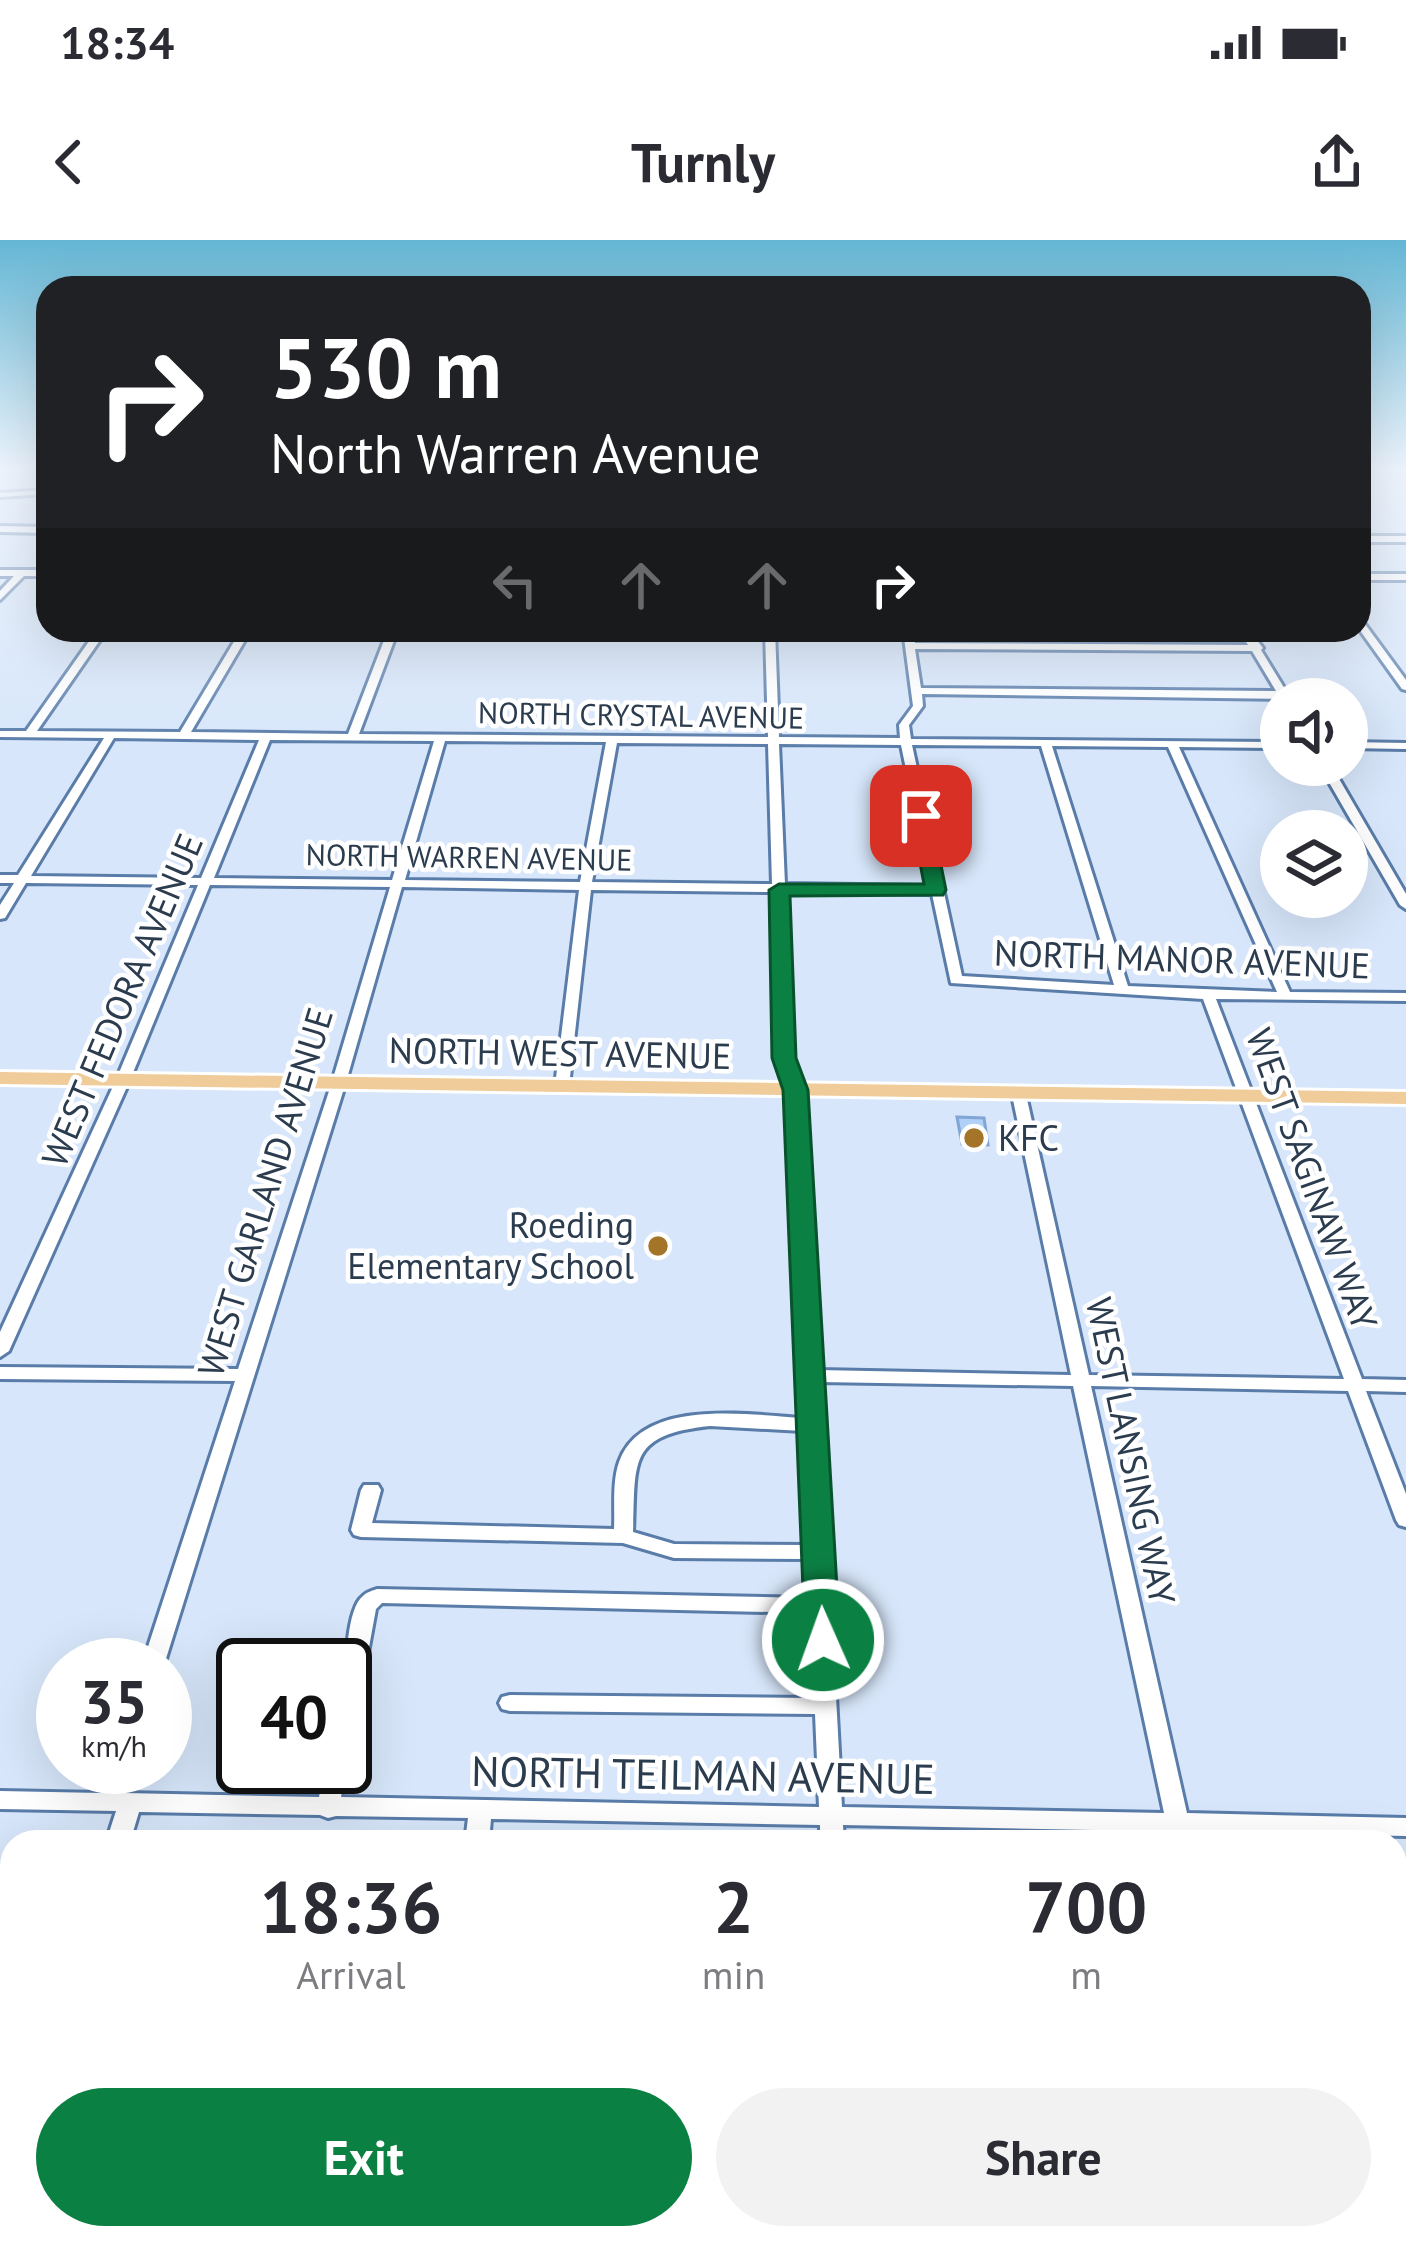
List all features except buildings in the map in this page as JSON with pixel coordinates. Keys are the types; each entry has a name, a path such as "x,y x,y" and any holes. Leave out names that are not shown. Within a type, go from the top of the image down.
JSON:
{"main road":[{"name":"NORTH WEST AVENUE","path":"0,1078 1406,1098"}],"street":[{"path":"0,573 36,573"},
{"path":"0,597 21,573"},
{"path":"1371,578 1406,578"},
{"path":"1371,639 1406,687"},
{"path":"28,734 93,642"},
{"path":"183,736 239,642"},
{"path":"352,737 388,642"},
{"path":"771,642 784,1058 796,1090 832,1830"},
{"path":"910,642 918,706 904,725 936,890"},
{"path":"1253,642 1275,678"},
{"path":"911,646 1258,648"},
{"path":"918,691 1260,696"},
{"name":"NORTH CRYSTAL AVENUE","path":"0,734 1260,745"},
{"path":"0,915 111,735"},
{"name":"WEST FEDORA AVENUE","path":"0,1351 122,1080 266,737"},
{"name":"WEST GARLAND AVENUE","path":"162,1638 339,1082 440,738"},
{"path":"562,1086 585,888 612,740"},
{"path":"1045,742 1122,988"},
{"name":"WEST SAGINAW WAY","path":"1172,745 1286,997"},
{"path":"1368,746 1406,746"},
{"path":"1337,786 1404,899"},
{"name":"NORTH WARREN AVENUE","path":"0,880 936,890"},
{"name":"NORTH MANOR AVENUE","path":"936,890 956,980 1208,995 1406,997"},
{"name":"WEST SAGINAW WAY","path":"1208,995 1406,1520"},
{"name":"WEST LANSING WAY","path":"1019,1095 1177,1822"},
{"path":"0,1373 246,1375"},
{"path":"809,1376 1406,1386"},
{"path":"623,1536 629,1462 637,1445 655,1429 675,1422 812,1425"},
{"path":"371,1490 361,1530 623,1536 674,1551 819,1552"},
{"path":"360,1638 366,1606 377,1596 822,1606"},
{"path":"511,1703 825,1706"},
{"path":"118,1830 120,1794"},
{"path":"328,1809 331,1794"},
{"name":"NORTH TEILMAN AVENUE","path":"0,1800 1406,1827"},
{"path":"478,1830 480,1812"}],"place":[{"name":"KFC","path":"974,1138"},
{"name":"Roeding Elementary School","path":"658,1246"}],"route":[{"path":"823,1640 796,1090 784,1058 779,890 936,890 921,816"}]}
